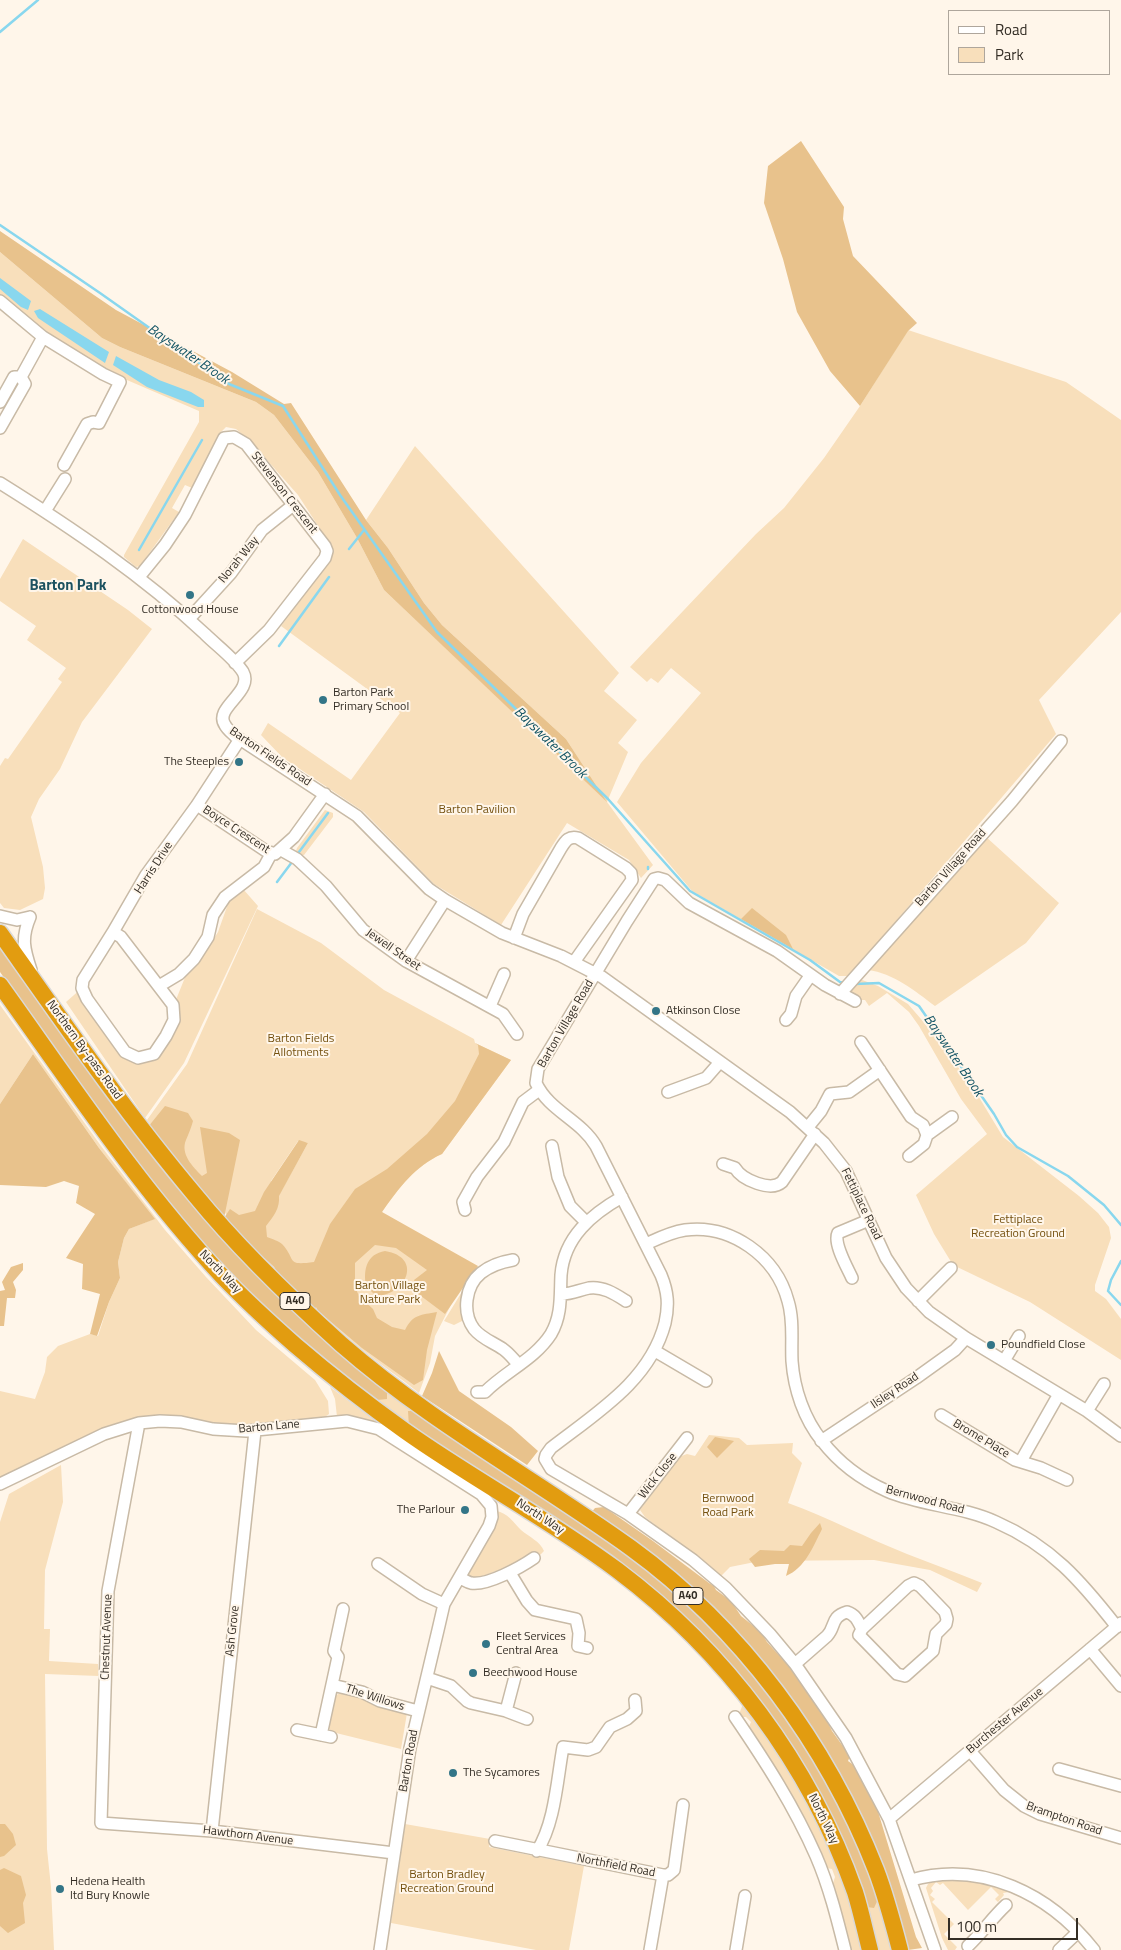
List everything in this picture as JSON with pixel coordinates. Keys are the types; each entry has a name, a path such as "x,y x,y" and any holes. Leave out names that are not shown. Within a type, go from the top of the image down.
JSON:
{"highway":[{"name":"Northern By-pass Road","path":"0,933 114,1093 171,1165"},
{"name":"North Way","path":"0,985 121,1153 169,1214 224,1278 325,1370 405,1431 562,1531 618,1570 666,1610 718,1662 775,1734 812,1796 833,1837 855,1892 870,1950"},
{"name":"North Way","path":"171,1165 196,1197 275,1282 344,1346 436,1418 632,1550 680,1588 736,1644 779,1696 811,1741 834,1782 877,1872 900,1950"}],"street":[{"path":"0,301 43,337 103,374 120,382 99,423 87,424 64,465"},
{"path":"21,377 43,337"},
{"path":"0,402 14,377 21,377"},
{"path":"0,428 25,384 21,377"},
{"name":"Stevenson Crescent","path":"138,578 165,545 185,515 224,438 234,437 246,444 327,551 325,558 270,630 235,663"},
{"path":"45,511 65,479"},
{"name":"Barton Fields Road","path":"0,483 45,511 138,578 189,619 235,663 243,672 244,685 226,709 223,721 224,725 240,739 357,816 430,890 445,900 495,930 574,962 595,973"},
{"name":"Norah Way","path":"189,619 230,573 262,530 292,506"},
{"name":"Boyce Crescent","path":"240,739 197,804 276,852 294,837 325,794"},
{"name":"Barton Village Road","path":"843,991 1012,801 1061,741"},
{"name":"Harris Drive","path":"160,986 173,1005 174,1020 154,1054 138,1058 125,1052 87,999 82,988 83,980 146,875 197,804"},
{"path":"514,938 523,914 567,840 572,837 578,838 626,868 631,873 632,880 574,962"},
{"path":"113,932 121,937 160,986 179,974 194,959 208,937 213,914 225,897 264,867 276,852"},
{"name":"Jewell Street","path":"276,852 289,853 326,886 363,930 406,961 503,1014 517,1034"},
{"name":"Barton Village Road","path":"539,1090 536,1084 538,1069 654,879 665,880 689,903 776,950 810,976 843,991 855,1001"},
{"path":"406,961 445,900"},
{"path":"0,916 17,920 30,917 24,938 24,951 36,984"},
{"name":"Fettiplace Road","path":"595,973 790,1112 833,1152 846,1171 890,1264 918,1301 942,1322 966,1338 1087,1411 1121,1436"},
{"path":"490,1006 504,974"},
{"path":"791,1017 796,996 810,976"},
{"path":"861,1042 911,1117 923,1126 927,1135"},
{"path":"668,1092 706,1078 720,1062"},
{"path":"723,1164 735,1168 738,1173 765,1186 775,1187 782,1182 830,1094 849,1092 880,1070"},
{"path":"461,1205 474,1182 504,1142 523,1102 539,1090 558,1111 588,1134 661,1275 668,1295 667,1313 655,1351 630,1384 551,1448 546,1455 547,1464 557,1473 628,1514 693,1560 726,1588 770,1634 795,1664 846,1738 889,1819 935,1950"},
{"path":"909,1156 922,1146 927,1135 952,1117"},
{"path":"552,1146 554,1164 570,1206 586,1222"},
{"path":"477,1392 485,1392 542,1345 552,1333 559,1312 562,1294 561,1273 564,1260 577,1233 597,1212 622,1197"},
{"path":"852,1278 836,1236 838,1233 869,1220"},
{"name":"Bernwood Road","path":"646,1244 674,1232 687,1230 718,1232 746,1244 771,1266 784,1289 789,1306 792,1362 797,1391 812,1426 821,1441 833,1455 867,1481 888,1492 982,1516 1020,1533 1061,1562 1075,1575 1119,1625"},
{"path":"513,1260 498,1259 479,1274 468,1295 466,1311 474,1328 482,1337 503,1349 519,1365"},
{"path":"918,1301 950,1268"},
{"path":"562,1294 572,1294 590,1288 600,1288 626,1301"},
{"path":"1004,1361 1019,1336"},
{"name":"Ilsley Road","path":"821,1441 916,1378 955,1350 966,1338"},
{"path":"655,1351 706,1380"},
{"path":"1087,1411 1104,1384"},
{"name":"Brome Place","path":"1021,1461 1059,1394"},
{"name":"Brome Place","path":"941,1415 1015,1460 1041,1468 1067,1480"},
{"name":"Barton Lane","path":"0,1484 104,1434 139,1423 181,1422 213,1429 255,1431 347,1420 379,1429 481,1494 488,1501 492,1511"},
{"name":"Chestnut Avenue","path":"101,1823 107,1599 139,1423"},
{"name":"Ash Grove","path":"212,1831 255,1431"},
{"name":"Wick Close","path":"628,1514 687,1438"},
{"name":"Barton Road","path":"380,1950 410,1748 444,1604 489,1526 492,1511"},
{"path":"460,1578 479,1583 510,1573 534,1558"},
{"path":"378,1564 422,1594 444,1604"},
{"path":"510,1573 527,1601 535,1610 576,1619 579,1633 578,1646 588,1648"},
{"path":"914,1584 920,1586 945,1612 947,1619 936,1634 933,1651 905,1676 897,1674 859,1635 862,1629 908,1586 914,1584"},
{"name":"The Willows","path":"296,1730 326,1736 332,1685 338,1657 334,1651 343,1609"},
{"path":"795,1664 830,1633 834,1620 840,1614 847,1612 854,1615 862,1629"},
{"name":"Burchester Avenue","path":"889,1819 1119,1625"},
{"path":"1090,1649 1121,1686"},
{"path":"506,1711 516,1673"},
{"path":"427,1678 451,1686 467,1701 506,1711 527,1719"},
{"name":"The Willows","path":"332,1685 362,1692 380,1701 418,1712"},
{"path":"537,1850 549,1824 563,1747 588,1750 596,1747 610,1727 627,1719 638,1709"},
{"name":"North Way","path":"735,1717 762,1756 784,1793 815,1854 835,1910 845,1950"},
{"name":"Brampton Road","path":"970,1751 1004,1790 1024,1806 1040,1814 1121,1838"},
{"path":"1059,1769 1121,1786"},
{"path":"663,1875 668,1875 674,1870 683,1805"},
{"name":"Hawthorn Avenue","path":"101,1823 212,1831 394,1853"},
{"name":"Northfield Road","path":"495,1841 663,1875 650,1950"},
{"path":"911,1880 949,1873 973,1874 1016,1888 1037,1899 1078,1932 1094,1950"},
{"path":"736,1950 745,1896"},
{"path":"968,1946 986,1929 989,1921 1006,1905"},
{"path":"1059,1950 1078,1932"}],"green space":[{"name":"Barton Pavilion","path":"0,252 102,338 256,402 274,415 318,472 357,538 384,590 605,799 566,739 442,625 424,603 388,548 366,520 415,446 619,673 604,691 637,720 618,743 628,752 607,802 653,865 641,878 629,860 567,823 501,925 434,884 364,812 282,757 261,735 268,723 351,780 400,713 281,626 324,568 333,549 298,495 251,442 236,429 226,427 219,434 192,488 185,485 172,508 179,512 140,566 136,567 124,557 199,422 199,411 99,368 51,335 0,294"},
{"path":"908,330 1066,382 1121,420 1121,612 1039,700 1056,734 849,976 839,976 692,891 617,802 641,763 701,693 671,668 658,683 651,678 647,682 630,667 756,534 784,508 824,458 860,406"},
{"path":"23,539 128,610 152,629 82,722 60,769 39,799 31,817 43,867 45,888 43,899 20,910 4,908 0,903 0,766 5,758 8,759 62,682 58,679 66,668 27,640 36,626 0,601 0,579"},
{"path":"325,810 333,813 333,817 304,855 301,855 296,851 297,848"},
{"path":"985,836 1059,903 1026,943 935,1006 895,979 868,970"},
{"path":"243,889 258,906 184,1063 145,1118 66,1002 82,988 125,1052 154,1054 186,975 206,951 218,932 229,901"},
{"path":"257,909 321,943 384,990 474,1039 475,1043 511,1060 442,1154 416,1171 401,1186 382,1212 454,1299 435,1336 430,1363 419,1393 359,1347 274,1267 196,1180 147,1120 187,1064","holes":["298,1141 308,1143 279,1195 271,1181"]},
{"name":"Fettiplace Recreation Ground","path":"857,978 878,986 908,1004 971,1084 1003,1137 1079,1196 1098,1213 1109,1227 1111,1238 1095,1285 1095,1291 1106,1299 1121,1319 1121,1360 1030,1302 953,1265 934,1234 916,1195 987,1134 961,1099 909,1012 887,993 869,1006 865,1000 860,1000 847,990"},
{"path":"0,1005 101,1146 165,1230 256,1330 315,1380 328,1401 329,1414 325,1417 242,1427 161,1417 0,1480 0,1391 35,1399 45,1372 47,1357 58,1346 90,1334 98,1336 109,1302 120,1278 118,1262 124,1238 129,1229 154,1219 99,1148 33,1054 0,1104"},
{"path":"468,1282 463,1304 460,1304 464,1320 454,1325 444,1321"},
{"path":"382,1383 418,1411 409,1427 354,1386 387,1399 387,1392"},
{"path":"330,1387 374,1420 380,1427 337,1417 335,1399"},
{"name":"Bernwood Road Park","path":"709,1435 739,1438 747,1445 793,1443 792,1453 802,1463 788,1503 907,1554 982,1583 977,1592 930,1570 874,1560 760,1561 730,1567 721,1576 645,1517 640,1510 679,1457 687,1454 695,1456"},
{"path":"61,1465 63,1502 45,1570 44,1629 50,1629 49,1661 98,1664 99,1676 45,1674 47,1849 54,1950 0,1950 0,1522 9,1494"},
{"path":"496,1511 513,1521 521,1530 537,1542 544,1551 537,1558 537,1554 532,1552 510,1566 477,1578 471,1578 467,1573"},
{"path":"341,1693 360,1697 407,1713 401,1749 332,1732 328,1727 336,1695"},
{"path":"744,1701 807,1794 844,1880 864,1950 851,1950 832,1886 835,1877 832,1869 827,1868 748,1729 751,1722 746,1717 738,1717"},
{"name":"Barton Bradley Recreation Ground","path":"405,1824 490,1839 489,1847 584,1866 569,1950 536,1950 391,1923"},
{"path":"954,1879 989,1884 1009,1892 1003,1893 1004,1895 998,1902 995,1899 999,1895 991,1887 968,1910 943,1883 940,1885 936,1882 931,1888 933,1891 930,1895 935,1899 932,1902 954,1924 944,1934 957,1947 955,1950 948,1950 942,1938 926,1888 933,1880"},
{"path":"879,1897 893,1950 876,1950 867,1907"}],"shaded area":[{"path":"801,141 844,207 843,219 853,256 917,323 908,331 860,406 830,371 797,312 783,259 764,203 768,166"},
{"path":"0,231 116,310 232,372 284,404 291,403 366,520 388,548 424,603 442,625 566,739 607,802 384,590 357,538 318,472 274,415 256,402 102,338 0,252"},
{"path":"752,908 786,935 793,949 741,919"},
{"path":"0,942 173,1173 382,1383 387,1392 387,1399 377,1400 354,1386 267,1310 225,1268 190,1229 117,1137 0,972"},
{"path":"475,1043 511,1060 442,1154 416,1171 401,1186 382,1212 478,1266 445,1314 417,1293 414,1280 427,1270 396,1248 375,1245 355,1263 355,1287 359,1296 373,1309 377,1318 392,1327 405,1330 414,1318 437,1312 427,1350 423,1380 414,1385 362,1348 318,1311 316,1307 312,1313 290,1292 274,1267 223,1220 148,1127 165,1106 188,1113 193,1121 186,1140 186,1155 202,1176 207,1173 200,1127 229,1133 240,1140 224,1218 230,1209 239,1215 255,1211 264,1192 299,1140 308,1143 279,1196 276,1212 266,1226 267,1237 282,1244 295,1262 314,1262 330,1224 355,1189 387,1169 427,1134 455,1101 479,1054 478,1045"},
{"path":"33,1054 99,1148 155,1219 129,1229 124,1238 118,1262 120,1278 97,1336 90,1334 100,1294 82,1289 83,1264 66,1258 95,1214 76,1203 79,1186 64,1181 46,1187 0,1185 0,1104"},
{"path":"385,1251 397,1255 404,1260 407,1268 406,1275 396,1289 387,1294 376,1296 366,1286 366,1268 374,1255"},
{"path":"23,1263 23,1270 13,1282 16,1290 15,1298 7,1298 4,1326 0,1326 0,1291 5,1290 2,1282 11,1267"},
{"path":"439,1351 459,1391 511,1427 538,1451 527,1465 422,1396"},
{"path":"408,1411 418,1411 628,1553 713,1627 781,1706 837,1798 879,1897 874,1908 867,1907 858,1885 723,1656 409,1427"},
{"path":"715,1437 734,1441 717,1458 707,1447"},
{"path":"604,1507 714,1586 716,1590 731,1601 741,1616 761,1632 824,1714 832,1731 850,1756 848,1761 858,1771 860,1779 868,1787 876,1805 916,1937 922,1948 908,1950 790,1698 590,1514 595,1508"},
{"path":"820,1523 822,1529 812,1550 798,1568 786,1576 789,1564 755,1567 749,1559 760,1550 784,1551 790,1545 802,1546"},
{"path":"0,1824 5,1824 13,1834 16,1845 4,1856 0,1857"},
{"path":"4,1868 21,1876 26,1895 23,1903 25,1923 8,1933 0,1926 0,1870"}],"water":[{"path":"0,278 31,301 28,310 21,307 0,289"},
{"path":"40,309 109,352 105,363 38,318 34,311"},
{"path":"116,356 159,380 191,392 204,400 204,407 198,407 147,387 113,365"}],"waterway":[{"path":"0,32 38,0"},
{"name":"Bayswater Brook","path":"0,225 229,384 283,406 340,495 437,632 608,799 690,891 810,960 840,982 845,983"},
{"path":"139,550 202,440"},
{"path":"349,549 364,530"},
{"path":"279,646 329,577"},
{"path":"299,852 328,813"},
{"path":"277,882 292,862"},
{"name":"Bayswater Brook","path":"855,984 879,983 919,1006 994,1114 1006,1135 1017,1147 1068,1176 1104,1205 1121,1225"},
{"name":"Bayswater Brook","path":"1121,1261 1111,1280 1108,1291 1121,1305"}],"place":[{"name":"Cottonwood House","path":"190,595"},
{"name":"Barton Park Primary School","path":"323,700"},
{"name":"The Steeples","path":"239,762"},
{"name":"Atkinson Close","path":"656,1011"},
{"name":"Poundfield Close","path":"991,1345"},
{"name":"The Parlour","path":"465,1510"},
{"name":"Fleet Services Central Area","path":"486,1644"},
{"name":"Beechwood House","path":"473,1673"},
{"name":"The Sycamores","path":"453,1773"},
{"name":"Hedena Health ltd Bury Knowle","path":"60,1889"}],"district":[{"name":"Barton Park","path":"68,586"}],"park label":[{"name":"Barton Fields Allotments","path":"301,1046"},
{"name":"Barton Village Nature Park","path":"390,1293"}]}
